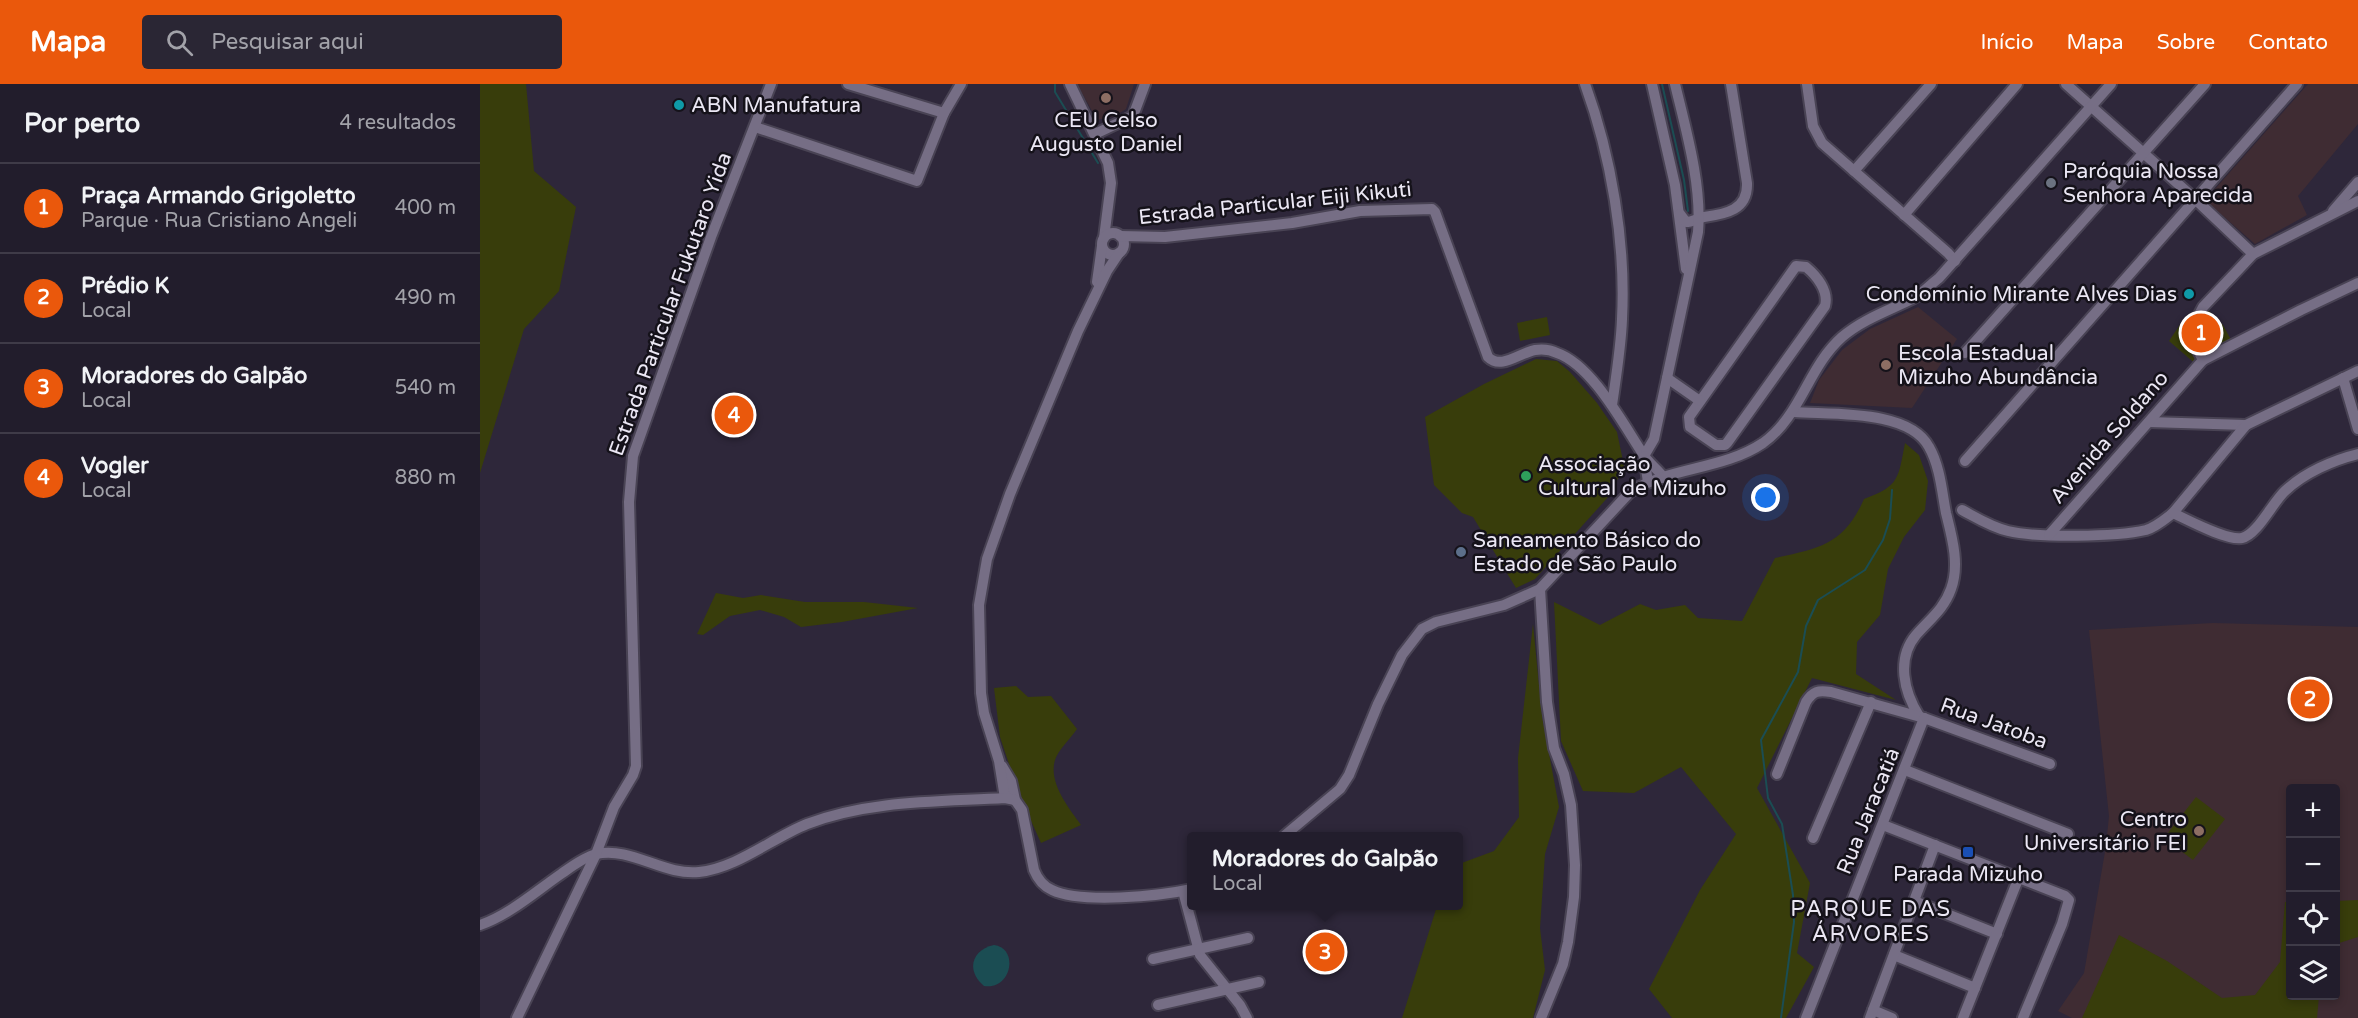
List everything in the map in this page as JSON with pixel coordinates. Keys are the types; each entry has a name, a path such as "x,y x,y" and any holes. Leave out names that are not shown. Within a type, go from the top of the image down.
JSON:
{"street":[{"name":"Estrada Particular Fukutaro Yida","path":"517,1018 596,854 610,815 636,766 629,502 635,447 711,237 771,84"},
{"path":"848,84 944,113"},
{"path":"755,127 916,181 944,113 961,84"},
{"name":"Estrada Particular Eiji Kikuti","path":"1070,84 1106,155 1110,171 1107,217 1094,297"},
{"path":"1095,134 1133,116 1145,84"},
{"path":"1585,84 1599,128 1607,164 1621,254 1622,320 1612,405 1644,456 1664,478"},
{"path":"1652,84 1680,214 1687,278"},
{"path":"1648,482 1644,456 1654,439 1700,218 1697,191 1675,84"},
{"path":"1680,214 1686,222 1692,222 1733,210 1742,203 1746,193 1747,183 1731,84"},
{"path":"1807,84 1816,136 1954,261"},
{"path":"1854,171 1930,84"},
{"path":"1904,215 2017,84"},
{"path":"2066,84 2253,254"},
{"path":"1290,832 1340,789 1350,776 1378,704 1395,669 1412,639 1422,629 1436,622 1504,605 1540,589 1622,500 1639,486 1748,452 1776,432 1794,412 1830,351 1841,338 1866,321 1915,297 1939,278 2111,84"},
{"path":"1965,353 2205,84"},
{"path":"1965,461 2297,84"},
{"path":"2331,214 2358,182"},
{"path":"2204,360 2196,347 2194,335 2196,320 2203,307 2253,254 2358,201"},
{"name":"Estrada Particular Eiji Kikuti","path":"1118,235 1165,237 1292,223 1360,211 1432,208 1488,357 1496,362 1509,360 1535,350 1557,352 1577,365 1612,405"},
{"path":"1107,217 1118,235 1124,245 1119,253 1108,254 1103,242 1110,233 1118,235"},
{"name":"Estrada Particular Eiji Kikuti","path":"1119,253 1111,263 1094,297 994,537 979,605 981,693 984,713 1010,799 1020,805 1025,819 1037,877 1054,891 1078,896 1101,897 1187,890"},
{"path":"1796,266 1806,267 1822,285 1827,299 1826,306 1725,445 1716,445 1688,425 1689,417 1700,401 1796,266"},
{"name":"Avenida Soldano","path":"2049,535 2204,360 2358,283"},
{"path":"1962,510 1991,526 2006,531 2049,535 2136,532 2160,524 2173,513 2246,425 2358,371"},
{"path":"1667,378 1700,401"},
{"path":"2343,378 2358,429"},
{"path":"1794,412 1894,421 1916,431 1931,450 1950,528 1955,568 1954,580 1946,601 1933,619 1917,634 1908,649 1905,661 1905,682 1910,702 1922,717"},
{"path":"2149,422 2246,425"},
{"path":"2173,513 2229,537 2242,538 2251,533 2274,502 2296,482 2337,461 2358,454"},
{"path":"1540,589 1546,702 1554,748 1564,774 1571,805 1575,866 1574,897 1568,942 1563,964 1541,1018"},
{"name":"Rua Jatoba","path":"1777,774 1810,696 1823,690 1922,717 2050,764"},
{"path":"1813,838 1871,702"},
{"name":"Rua Jaracatiá","path":"1806,1018 1905,770 1922,717"},
{"path":"1905,770 2068,834"},
{"path":"480,925 495,920 568,869 596,854 625,855 672,869 701,872 734,860 807,824 858,809 923,802 1010,799"},
{"path":"1883,825 2067,899 2062,924 2023,1018"},
{"path":"1892,1018 1871,1014 1935,845"},
{"path":"1963,1018 2019,878"},
{"path":"1914,901 1997,934"},
{"path":"1190,910 1197,949 1205,963 1240,1005 1247,1018"},
{"path":"1154,959 1248,938"},
{"path":"1894,955 1975,988"},
{"path":"1158,1005 1259,982"}],"shaded area":[{"name":"CEU Celso Augusto Daniel","path":"1077,84 1134,84 1126,109 1115,116 1097,120"},
{"path":"2308,84 2358,84 2358,124 2298,196 2307,215 2255,244 2208,203 2207,198"},
{"name":"Escola Estadual Mizuho Abundância","path":"1918,307 1957,339 1912,408 1810,403 1819,380 1842,350 1870,329"},
{"name":"Centro Universitário FEI","path":"2213,623 2358,627 2358,1018 2072,1018 2058,1011 2084,973 2109,816 2089,630"},
{"path":"994,945 1007,953 1009,968 1001,982 993,986 984,986 975,974 974,962 980,951"}],"green space":[{"path":"480,84 526,84 534,171 576,207 559,291 524,329 480,473"},
{"path":"2208,310 2223,325 2235,347 2198,366 2169,341 2181,323 2197,320"},
{"path":"1547,317 1550,335 1520,341 1517,323"},
{"name":"Associação Cultural de Mizuho","path":"1536,359 1557,361 1570,372 1597,403 1617,432 1624,466 1610,495 1535,579 1516,588 1473,517 1462,513 1434,485 1425,417 1484,384"},
{"path":"1905,443 1919,455 1928,481 1925,510 1904,537 1888,569 1880,615 1857,642 1856,674 1896,700 1812,678 1757,788 1810,883 1797,953 1814,967 1786,1018 1672,1018 1649,989 1700,890 1736,834 1681,767 1634,793 1583,791 1561,741 1554,602 1600,625 1640,604 1656,610 1685,605 1698,618 1742,621 1775,558 1818,547 1839,535 1848,526 1864,499 1891,485 1901,465"},
{"path":"716,593 743,598 761,595 805,602 864,602 918,608 801,627 784,617 760,610 730,616 703,635 697,634"},
{"path":"1533,624 1542,716 1559,807 1545,854 1540,928 1545,970 1533,1018 1402,1018 1436,910 1463,910 1463,863 1494,851 1519,817 1518,758"},
{"path":"1016,686 1028,697 1051,696 1077,729 1055,760 1054,777 1061,795 1081,825 1041,843 1019,794 1000,737 994,688"},
{"path":"2196,797 2225,819 2193,860 2164,838"},
{"path":"2358,900 2358,937 2340,943 2340,901"},
{"path":"2286,902 2286,1000 2319,1000 2317,1018 2082,1018 2119,935 2167,961 2222,998 2255,995 2280,962"}],"waterway":[{"path":"1055,84 1055,92 1098,163"},
{"path":"1662,84 1684,180 1688,211"},
{"path":"1781,1018 1794,922 1793,895 1782,824 1768,798 1761,740 1798,672 1806,626 1818,600 1865,570 1883,540 1890,519 1892,490"}],"place":[{"name":"CEU Celso Augusto Daniel","path":"1106,98"},
{"name":"ABN Manufatura","path":"679,105"},
{"name":"Paróquia Nossa Senhora Aparecida","path":"2051,183"},
{"name":"Condomínio Mirante Alves Dias","path":"2189,294"},
{"name":"Praça Armando Grigoletto","path":"2201,333"},
{"name":"Escola Estadual Mizuho Abundância","path":"1886,365"},
{"name":"Vogler","path":"734,415"},
{"name":"Associação Cultural de Mizuho","path":"1526,476"},
{"name":"Saneamento Básico do Estado de São Paulo","path":"1461,552"},
{"name":"Prédio K","path":"2310,699"},
{"name":"Centro Universitário FEI","path":"2199,831"},
{"name":"Parada Mizuho","path":"1968,852"},
{"name":"Moradores do Galpão","path":"1325,952"}],"district":[{"name":"PARQUE DAS ÁRVORES","path":"1871,920"}]}
